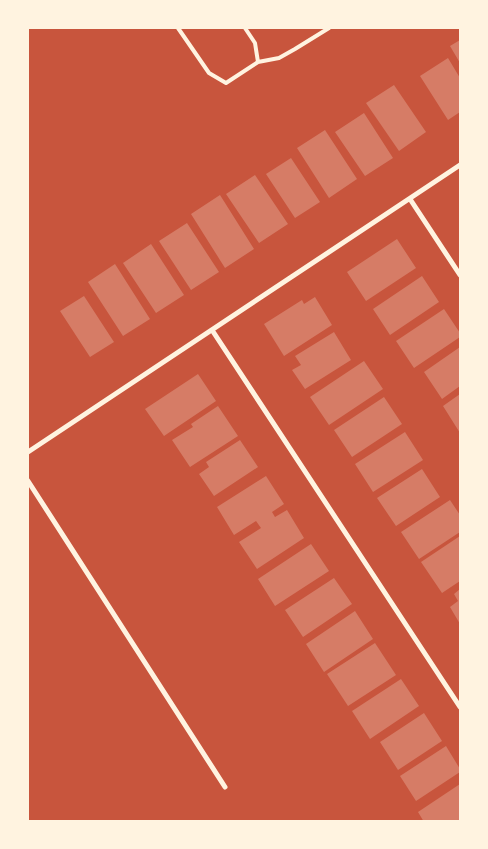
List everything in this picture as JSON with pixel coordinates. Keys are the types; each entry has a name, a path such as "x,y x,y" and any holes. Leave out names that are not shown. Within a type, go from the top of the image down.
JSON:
{"street":[{"path":"28,452 460,165"},
{"path":"410,199 460,275"},
{"path":"212,330 460,707"},
{"path":"28,481 224,787"}],"lane":[{"path":"178,28 209,73 226,83 258,62 279,58 329,28"},
{"path":"245,28 255,43 258,62"}],"building":[{"path":"460,40 460,63 450,46"},
{"path":"448,58 460,78 460,112 448,120 420,76"},
{"path":"394,85 426,132 399,151 366,103"},
{"path":"364,113 393,158 365,176 335,132"},
{"path":"325,130 357,179 329,198 297,148"},
{"path":"291,158 320,202 295,218 266,174"},
{"path":"255,175 288,224 259,243 226,194"},
{"path":"220,195 254,249 225,268 191,214"},
{"path":"187,223 219,272 191,290 159,241"},
{"path":"397,239 416,268 366,301 347,272"},
{"path":"151,244 184,295 156,313 123,263"},
{"path":"115,264 150,319 123,336 88,282"},
{"path":"422,276 439,302 390,335 373,309"},
{"path":"84,296 114,342 90,357 60,311"},
{"path":"315,297 332,325 284,356 264,324 302,300 304,304"},
{"path":"444,309 460,333 460,337 414,368 396,341"},
{"path":"334,332 351,360 305,389 292,370 301,365 295,356"},
{"path":"460,347 460,386 442,399 424,372"},
{"path":"364,361 383,389 329,425 310,397"},
{"path":"198,374 216,401 164,436 145,409"},
{"path":"460,394 460,433 443,406"},
{"path":"384,397 402,424 352,457 334,430"},
{"path":"218,406 238,436 190,467 172,440 193,427 191,424"},
{"path":"405,432 423,460 373,492 355,464"},
{"path":"240,440 258,467 214,496 199,474 209,467 206,462"},
{"path":"422,469 440,497 396,526 377,498"},
{"path":"266,476 284,504 272,512 275,517 287,510 304,538 257,569 239,542 261,528 256,521 234,535 217,507"},
{"path":"450,500 460,515 460,532 419,559 401,532"},
{"path":"460,536 460,581 442,593 421,562"},
{"path":"311,544 329,571 275,606 258,579"},
{"path":"334,578 352,604 303,637 285,610"},
{"path":"460,589 460,624 450,607 458,601 454,594"},
{"path":"355,611 373,639 324,672 306,644"},
{"path":"375,643 396,675 348,706 327,674"},
{"path":"401,679 419,706 370,739 352,711"},
{"path":"424,713 442,741 398,770 380,742"},
{"path":"446,746 460,772 416,801 400,776"},
{"path":"460,784 460,822 424,822 418,812"}]}
